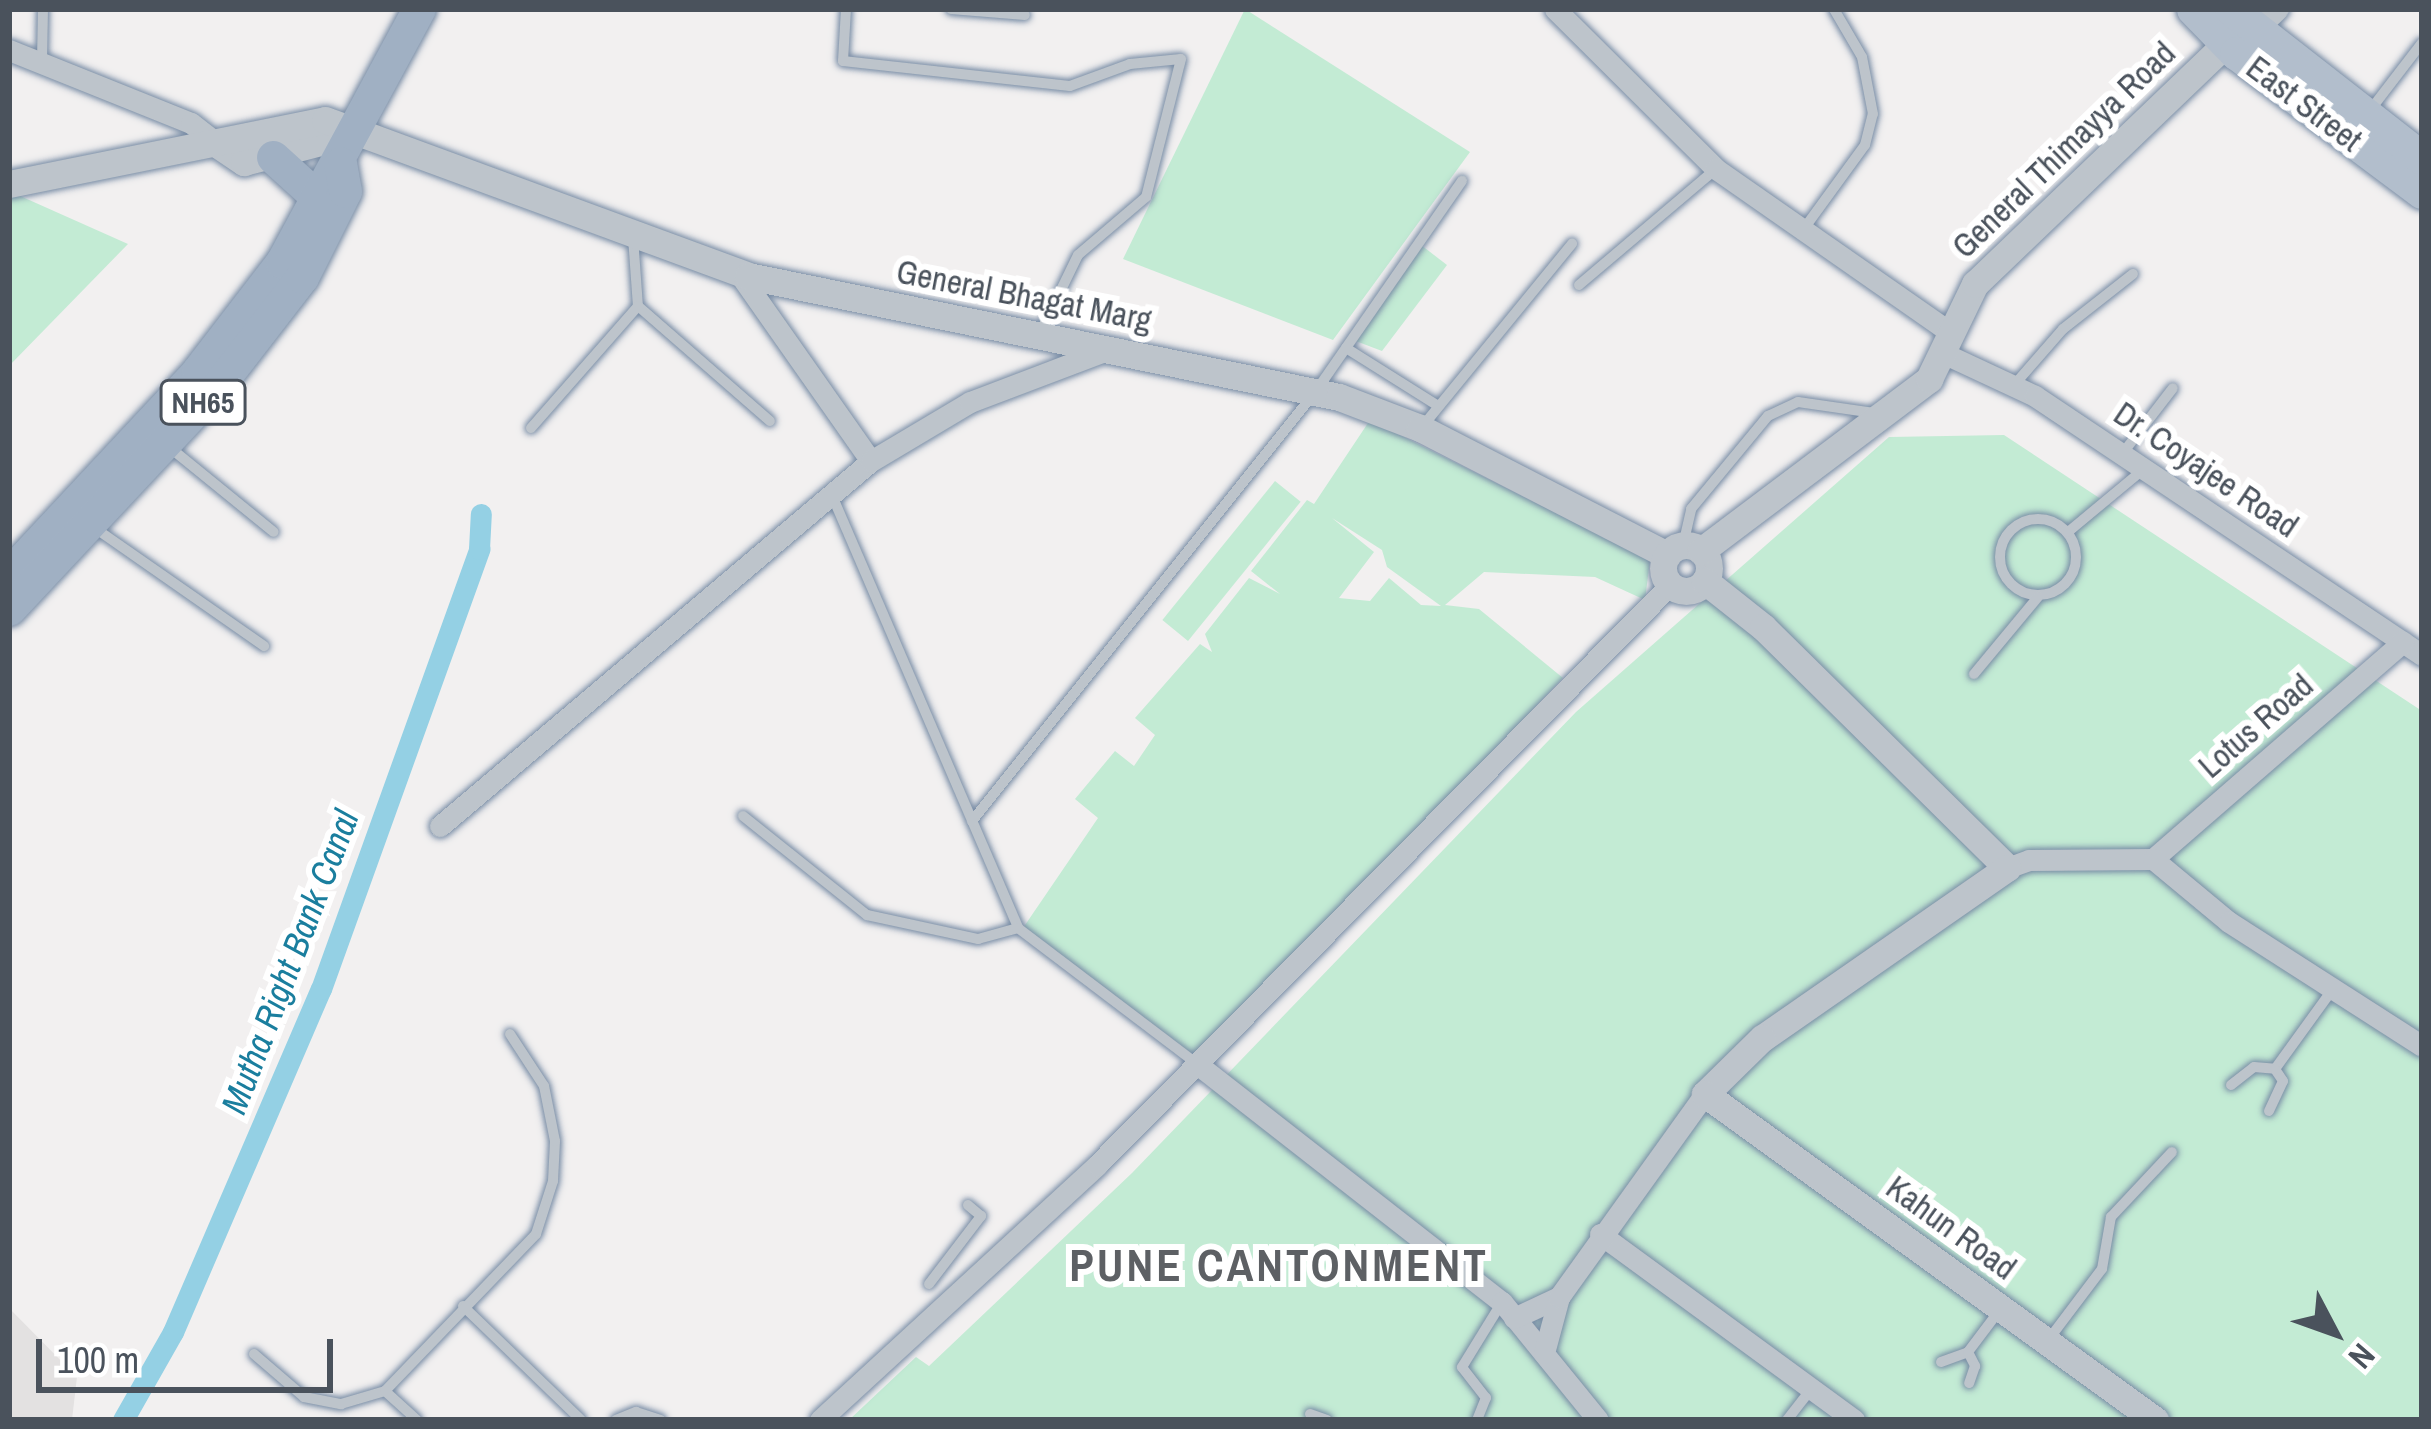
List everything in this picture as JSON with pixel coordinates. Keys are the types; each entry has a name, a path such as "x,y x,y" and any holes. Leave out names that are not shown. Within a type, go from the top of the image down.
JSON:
{"highway":[{"name":"NH65","path":"9,574 198,371 283,262 316,196 348,148 414,11"},
{"name":"NH65","path":"9,609 165,444 316,256 345,191 348,148"},
{"path":"273,157 316,196"}],"main road":[{"name":"East Street","path":"2193,9 2247,23 2422,158"},
{"name":"East Street","path":"2247,23 2422,192"}],"street":[{"name":"Dr. Coyajee Road","path":"1555,9 1716,170 1946,342 2422,655"},
{"name":"General Thimayya Road","path":"1684,551 1929,379 1975,284 2247,23"},
{"path":"9,50 191,123 244,161 348,148"},
{"name":"General Bhagat Marg","path":"220,146 245,133 325,120 348,148 632,234 738,272 1429,417 1684,551"},
{"path":"9,184 220,146"},
{"path":"738,272 871,460"},
{"path":"440,826 871,460 970,402 1107,350"},
{"path":"1684,551 1705,581 1763,627 2007,868"},
{"path":"820,1420 989,1266 1197,1064 1670,585 1684,551"},
{"path":"1670,585 1688,591 1705,581"},
{"name":"Lotus Road","path":"2153,859 2402,642"},
{"path":"1544,1353 1559,1297 1705,1094 1762,1038 2007,868 2029,860 2153,859 2229,922 2422,1046"},
{"path":"1197,1064 1508,1310 1598,1420"},
{"name":"Kahun Road","path":"1705,1094 2155,1420"},
{"path":"1600,1234 1854,1420"},
{"path":"1508,1310 1559,1297"}],"lane":[{"path":"41,62 44,9"},
{"path":"846,9 843,61 1070,86 1130,64 1180,59 1146,197 1078,255 1039,336"},
{"path":"951,9 1025,15"},
{"path":"1801,232 1865,145 1874,114 1872,83 1834,9"},
{"path":"2366,116 2422,44"},
{"path":"1580,285 1716,170"},
{"path":"972,821 1316,391 1462,182"},
{"path":"632,234 638,306 770,421"},
{"path":"1346,348 1429,417 1572,244"},
{"path":"2015,385 2063,329 2133,274"},
{"path":"531,428 638,306"},
{"path":"2122,454 2173,388"},
{"path":"1684,551 1691,508 1768,416 1798,402 1829,401 1883,415"},
{"path":"165,444 274,532"},
{"path":"2068,532 2144,469"},
{"path":"831,493 1018,928 1197,1064"},
{"path":"2038,597 2004,577 2007,538 2033,516 2068,532"},
{"path":"90,524 264,646"},
{"path":"1974,674 2038,597 2073,571 2068,532"},
{"path":"743,817 867,916 978,939 1018,928"},
{"path":"2275,1069 2333,988"},
{"path":"254,1354 304,1396 341,1404 385,1391 536,1234 553,1181 544,1086 510,1034"},
{"path":"2230,1085 2254,1066 2275,1069 2283,1081 2270,1111"},
{"path":"2047,1342 2102,1269 2111,1217 2171,1152"},
{"path":"929,1284 981,1216 968,1205"},
{"path":"962,1244 989,1266"},
{"path":"463,1306 581,1420"},
{"path":"1941,1362 1968,1352 2001,1309"},
{"path":"1477,1420 1486,1398 1462,1367 1508,1310"},
{"path":"1968,1352 1976,1366 1969,1384"},
{"path":"1786,1420 1811,1389"},
{"path":"385,1391 417,1420"},
{"path":"616,1420 636,1412 661,1420"},
{"path":"1310,1414 1327,1420"}],"shaded area":[{"path":"9,1308 77,1377 72,1420 9,1420"}],"green space":[{"path":"1245,9 1470,152 1333,340 1123,259"},
{"path":"9,191 128,244 9,366"},
{"path":"1421,245 1447,265 1382,351 1353,340"},
{"path":"1370,420 1650,560 1645,600 1595,577 1484,572 1445,605 1479,609 1563,678 1196,1058 1023,928 1098,818 1075,799 1115,751 1134,766 1155,735 1135,718 1200,644 1212,652 1205,634 1249,578 1280,594 1251,571 1307,500 1314,504","holes":["1332,518 1382,550 1387,567 1441,606 1421,605 1389,578 1370,601 1339,598 1374,552"]},
{"path":"2004,435 2422,711 2422,1420 849,1420 916,1357 929,1366 1132,1173 1576,712 1889,437"},
{"path":"1275,481 1301,502 1188,641 1162,620"}],"waterway":[{"name":"Mutha Right Bank Canal","path":"123,1420 173,1332 321,989 479,549 481,514"}],"district":[{"name":"PUNE CANTONMENT","path":"1279,1265"}]}
